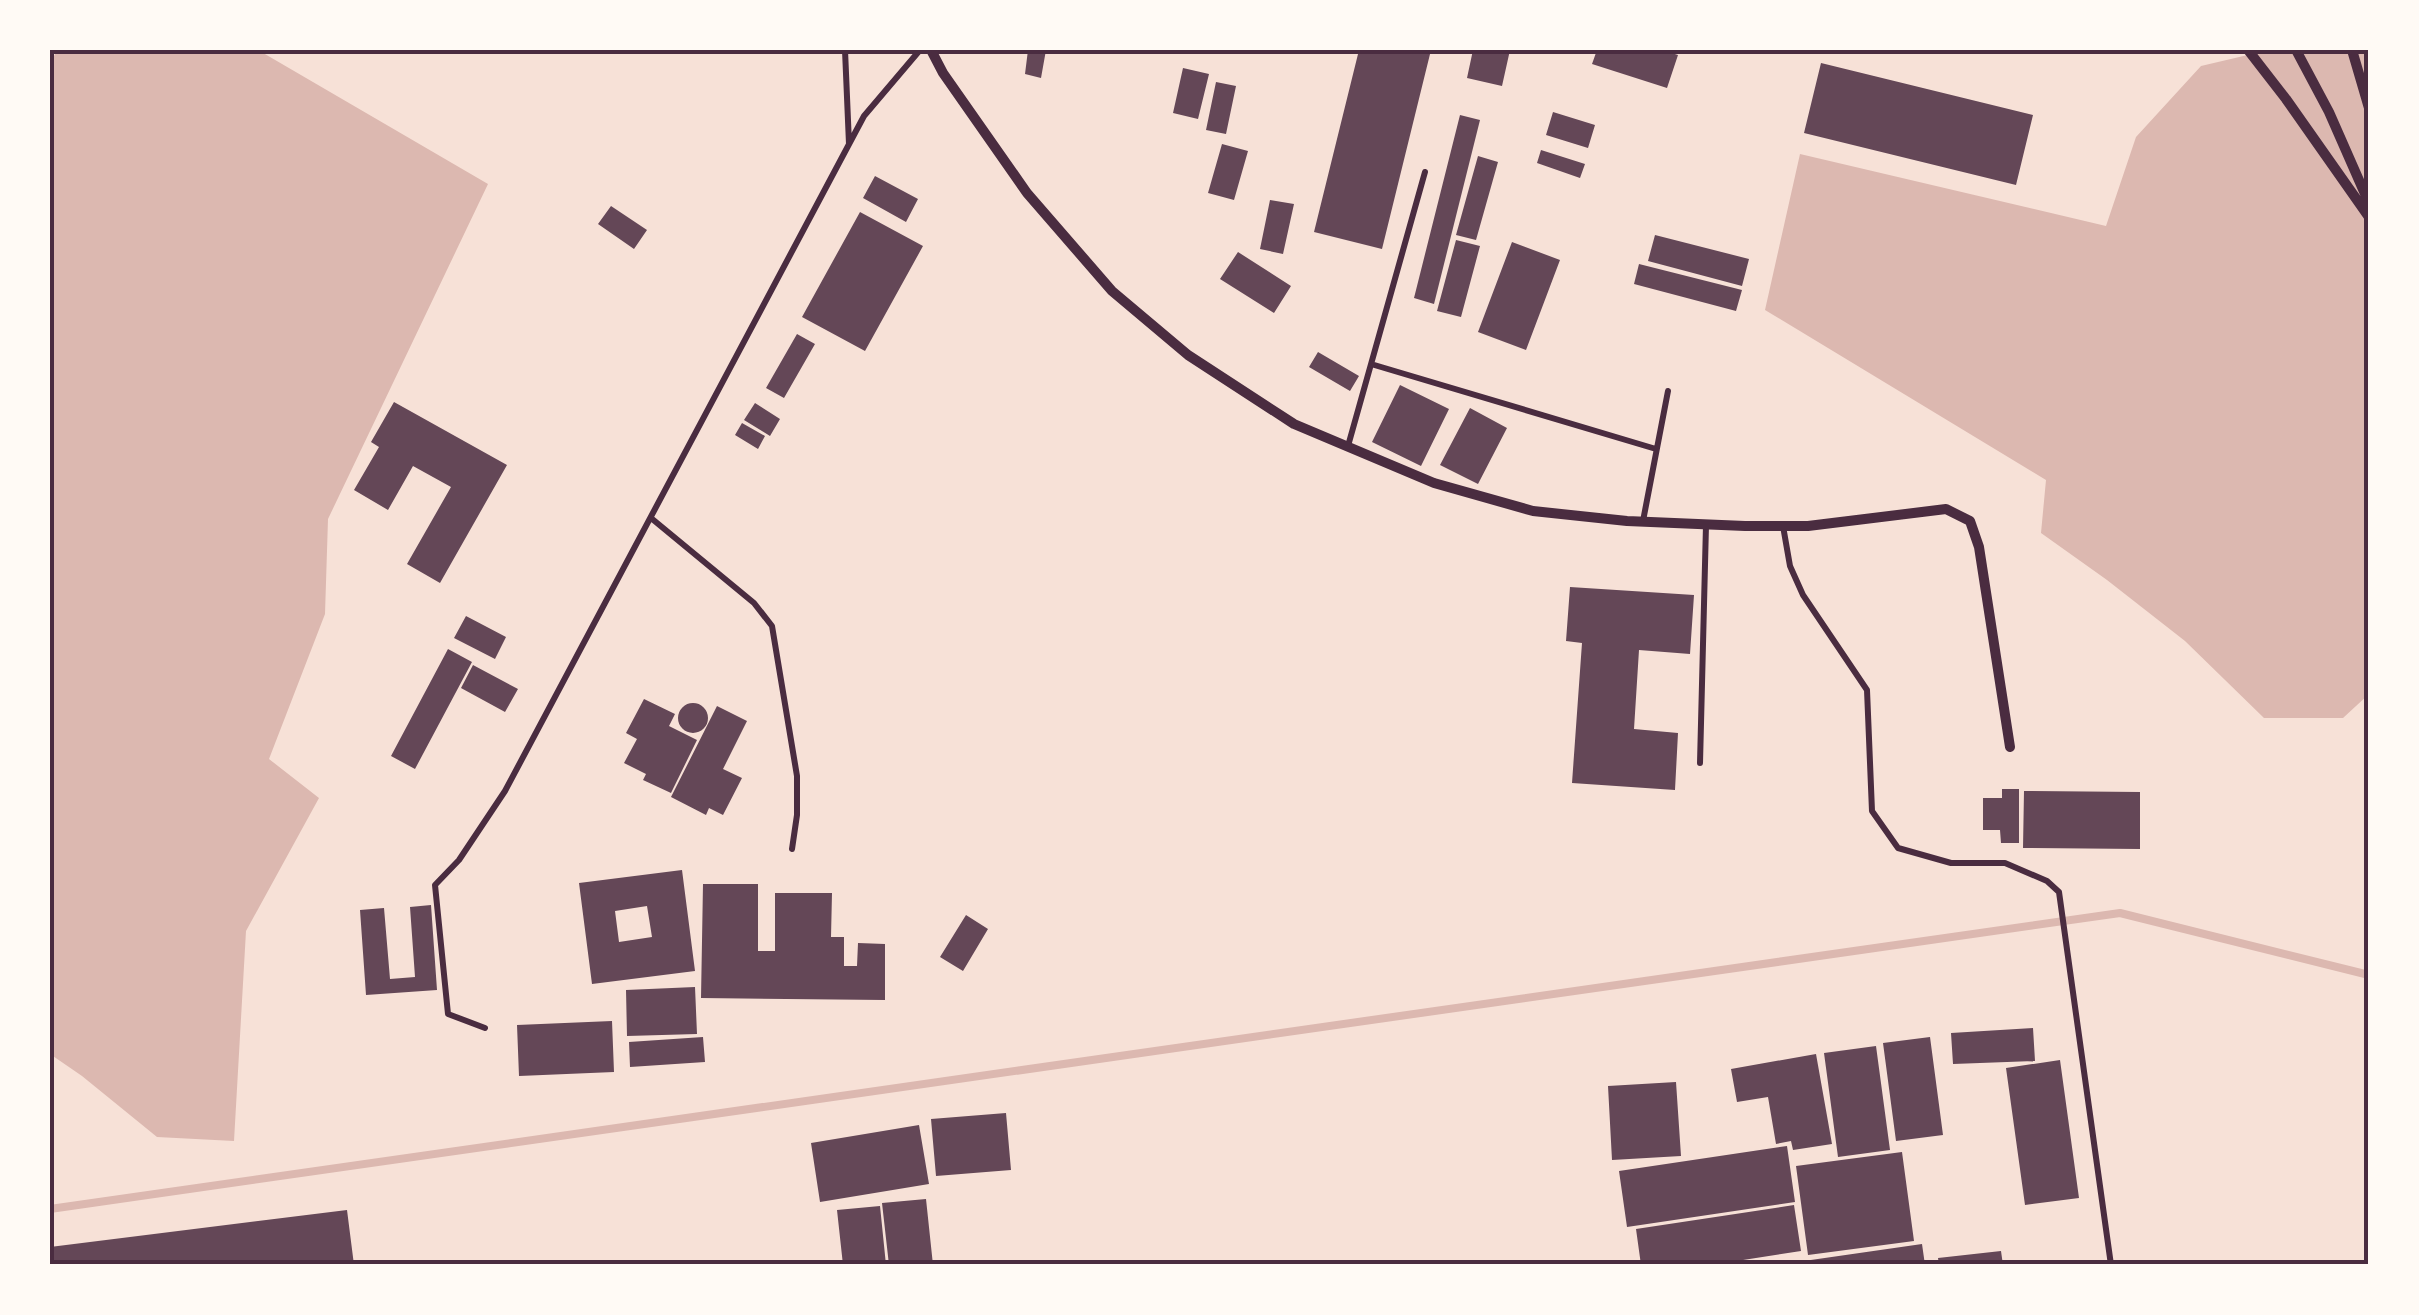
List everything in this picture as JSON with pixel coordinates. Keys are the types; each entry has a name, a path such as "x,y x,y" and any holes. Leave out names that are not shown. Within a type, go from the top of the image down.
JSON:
{"street":[{"path":"931,50 1027,192 1112,291 1203,365 1294,424 1434,483 1532,511 1642,522 1808,526 1946,509 1970,520 1979,547 2010,747"},
{"path":"2248,50 2369,217"},
{"path":"2296,50 2329,112 2369,203"},
{"path":"2352,50 2369,108"}],"lane":[{"path":"845,50 849,144"},
{"path":"484,1028 448,1014 435,885 477,836 505,791 864,116 920,50"},
{"path":"1348,447 1426,172"},
{"path":"1371,364 1656,449"},
{"path":"1642,522 1668,390"},
{"path":"651,518 754,604 772,626 797,776 792,849"},
{"path":"1700,763 1706,525"},
{"path":"1783,526 1790,566 1803,594 1867,690 1872,810 1898,848 1950,863 2005,863 2047,881 2058,892 2111,1265"}],"shaded area":[{"path":"57,50 258,50 488,184 328,519 325,614 269,759 319,798 246,931 234,1141 157,1137 50,1054 50,64"},
{"path":"2269,50 2369,50 2369,694 2343,718 2264,718 2185,641 2041,533 2046,480 1765,310 1800,154 2106,226 2136,137 2201,66"}],"building":[{"path":"1028,50 1046,50 1041,78 1025,74"},
{"path":"1359,50 1431,50 1382,249 1314,232"},
{"path":"1473,50 1510,50 1502,86 1467,78"},
{"path":"1597,50 1662,50 1678,55 1667,88 1592,64"},
{"path":"1821,63 2033,115 2016,185 1804,133"},
{"path":"1183,68 1209,74 1198,119 1173,113"},
{"path":"1216,82 1236,86 1226,134 1206,130"},
{"path":"1553,112 1595,125 1588,148 1546,135"},
{"path":"1460,115 1480,120 1434,304 1414,298"},
{"path":"1222,144 1248,151 1234,200 1208,193"},
{"path":"1541,150 1585,164 1580,178 1537,163"},
{"path":"1478,156 1498,162 1476,240 1456,235"},
{"path":"875,176 918,199 906,222 863,198"},
{"path":"1270,200 1294,204 1283,254 1260,249"},
{"path":"611,206 647,230 634,249 598,224"},
{"path":"860,212 923,246 865,351 802,317"},
{"path":"1655,235 1749,259 1742,286 1648,261"},
{"path":"1456,240 1480,246 1461,317 1437,311"},
{"path":"1512,242 1560,260 1526,350 1478,332"},
{"path":"1238,252 1291,286 1274,313 1220,279"},
{"path":"1639,264 1742,290 1736,311 1634,284"},
{"path":"797,334 815,344 784,398 766,388"},
{"path":"1318,352 1359,376 1350,391 1309,367"},
{"path":"1400,385 1449,409 1421,466 1372,442"},
{"path":"394,402 507,465 440,583 407,564 451,487 413,466 388,510 354,490 379,447 371,442"},
{"path":"755,403 780,419 770,436 744,420"},
{"path":"1470,408 1507,428 1478,484 1440,465"},
{"path":"742,423 765,436 758,449 735,435"},
{"path":"1570,587 1694,595 1690,654 1639,650 1634,729 1678,733 1675,790 1572,783 1582,643 1566,641"},
{"path":"466,616 506,637 495,659 454,638"},
{"path":"448,649 472,662 415,769 391,756"},
{"path":"473,665 518,689 505,712 461,688"},
{"path":"644,699 675,714 669,726 697,740 671,793 643,780 646,774 624,763 637,739 626,733"},
{"path":"693,703 707,712 708,718 699,732 693,733 679,724 678,718 687,704"},
{"path":"717,706 747,721 723,769 742,778 723,815 709,808 706,815 671,797"},
{"path":"2002,789 2019,789 2019,843 2001,843 2000,830 1983,830 1983,798 2002,798"},
{"path":"2024,791 2140,792 2140,849 2023,848"},
{"path":"682,870 695,971 592,984 579,883","holes":["647,906 652,937 619,942 615,911"]},
{"path":"703,884 758,884 758,951 775,951 775,893 832,893 831,937 844,937 844,966 857,966 858,943 885,944 885,1000 701,998"},
{"path":"431,905 437,990 366,995 360,910 384,908 390,979 415,977 410,907"},
{"path":"966,915 988,929 963,971 940,957"},
{"path":"695,987 697,1034 627,1036 626,990"},
{"path":"612,1021 614,1072 519,1076 517,1025"},
{"path":"2033,1028 2035,1061 1953,1064 1951,1033"},
{"path":"703,1037 705,1062 630,1067 629,1042"},
{"path":"1930,1037 1943,1135 1896,1141 1883,1043"},
{"path":"1876,1046 1890,1150 1838,1157 1824,1053"},
{"path":"1816,1054 1832,1144 1793,1150 1791,1141 1776,1144 1768,1097 1737,1102 1731,1069"},
{"path":"2060,1060 2079,1198 2025,1205 2006,1068"},
{"path":"1676,1082 1681,1156 1612,1160 1608,1086"},
{"path":"1006,1113 1011,1170 936,1176 931,1119"},
{"path":"919,1125 929,1184 820,1202 811,1143"},
{"path":"1787,1146 1795,1202 1627,1227 1619,1171"},
{"path":"1902,1152 1914,1241 1808,1255 1796,1166"},
{"path":"926,1199 933,1265 889,1265 882,1203"},
{"path":"1794,1205 1801,1251 1711,1265 1641,1265 1636,1229"},
{"path":"880,1206 886,1265 843,1265 837,1210"},
{"path":"347,1210 354,1265 50,1265 50,1247"},
{"path":"1922,1244 1925,1265 1790,1265 1790,1263"},
{"path":"2001,1251 2003,1265 1939,1265 1938,1258"}],"waterway":[{"path":"50,1209 2120,913 2369,975"}]}
